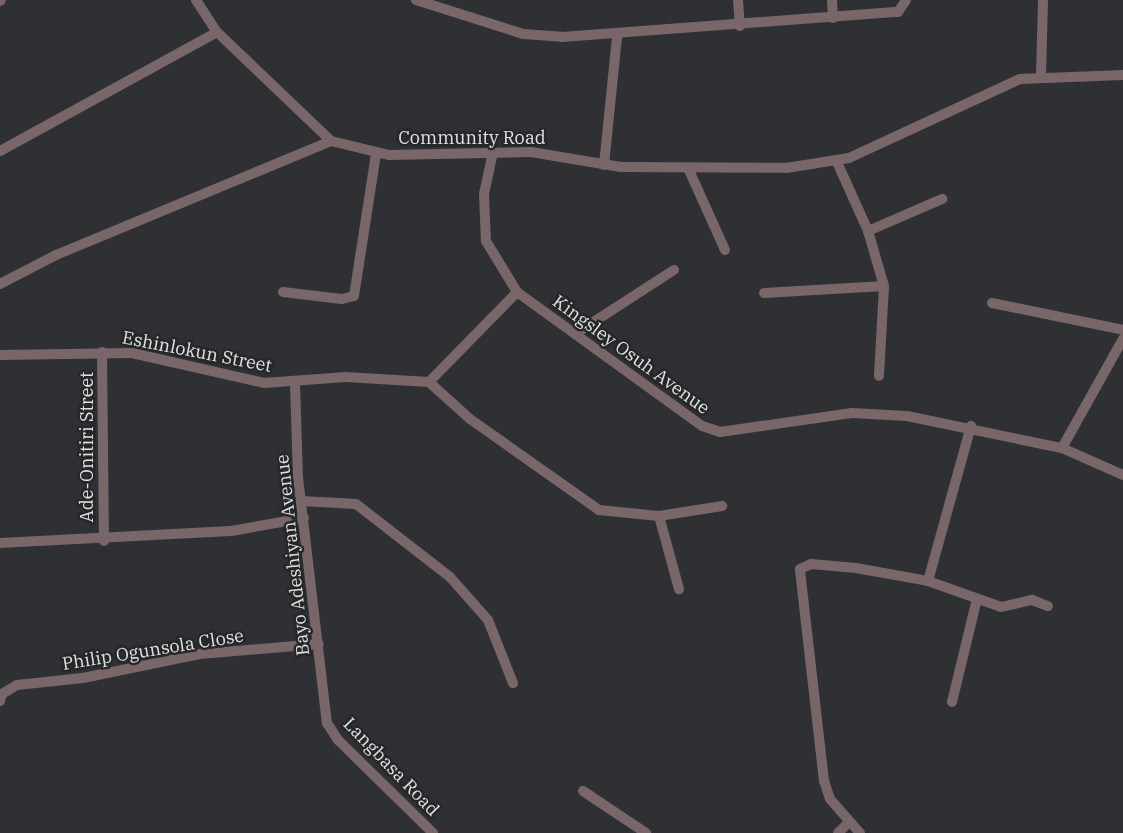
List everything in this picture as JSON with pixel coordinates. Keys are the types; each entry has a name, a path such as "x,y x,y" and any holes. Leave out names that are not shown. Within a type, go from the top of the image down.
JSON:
{"street":[{"path":"0,284 68,250 331,141 217,32 196,0"},
{"path":"738,0 740,26"},
{"path":"832,0 833,18"},
{"path":"423,1 523,34 617,36 901,12 906,0"},
{"path":"1041,76 1043,0"},
{"path":"0,151 217,32"},
{"path":"604,165 617,36"},
{"name":"Community Road","path":"331,141 376,154 555,153 604,165 762,170 837,162 879,146 1008,83 1041,76 1123,75"},
{"name":"Kingsley Osuh Avenue","path":"493,152 484,194 486,241 517,292 711,430 852,414 971,426 1062,448 1123,475"},
{"path":"283,292 342,299 354,296 376,154"},
{"path":"837,162 867,231 884,286 879,376"},
{"path":"688,168 725,250"},
{"path":"867,231 942,199"},
{"path":"575,334 674,270"},
{"path":"764,293 884,286"},
{"path":"517,292 429,382 470,419 589,505 606,513 659,516 722,506"},
{"path":"992,303 1123,330"},
{"path":"1062,448 1121,346"},
{"name":"Ade-Onitiri Street","path":"102,352 104,541"},
{"name":"Eshinlokun Street","path":"0,355 132,353 264,383 295,383 346,377 429,382"},
{"name":"Bayo Adeshiyan Avenue","path":"295,383 301,501 327,723"},
{"path":"928,581 971,426"},
{"path":"301,501 356,505 450,577 488,620 513,683"},
{"path":"659,516 679,589"},
{"path":"0,543 104,541 231,531 304,518"},
{"path":"860,833 830,799 824,780 800,569 828,565 928,581 1001,607 1032,600 1048,606"},
{"path":"952,702 977,599"},
{"name":"Philip Ogunsola Close","path":"0,701 2,694 17,685 83,678 200,654 319,645"},
{"name":"Langbasa Road","path":"327,723 338,740 433,833"},
{"path":"583,791 646,833"},
{"path":"838,833 849,822"}]}
